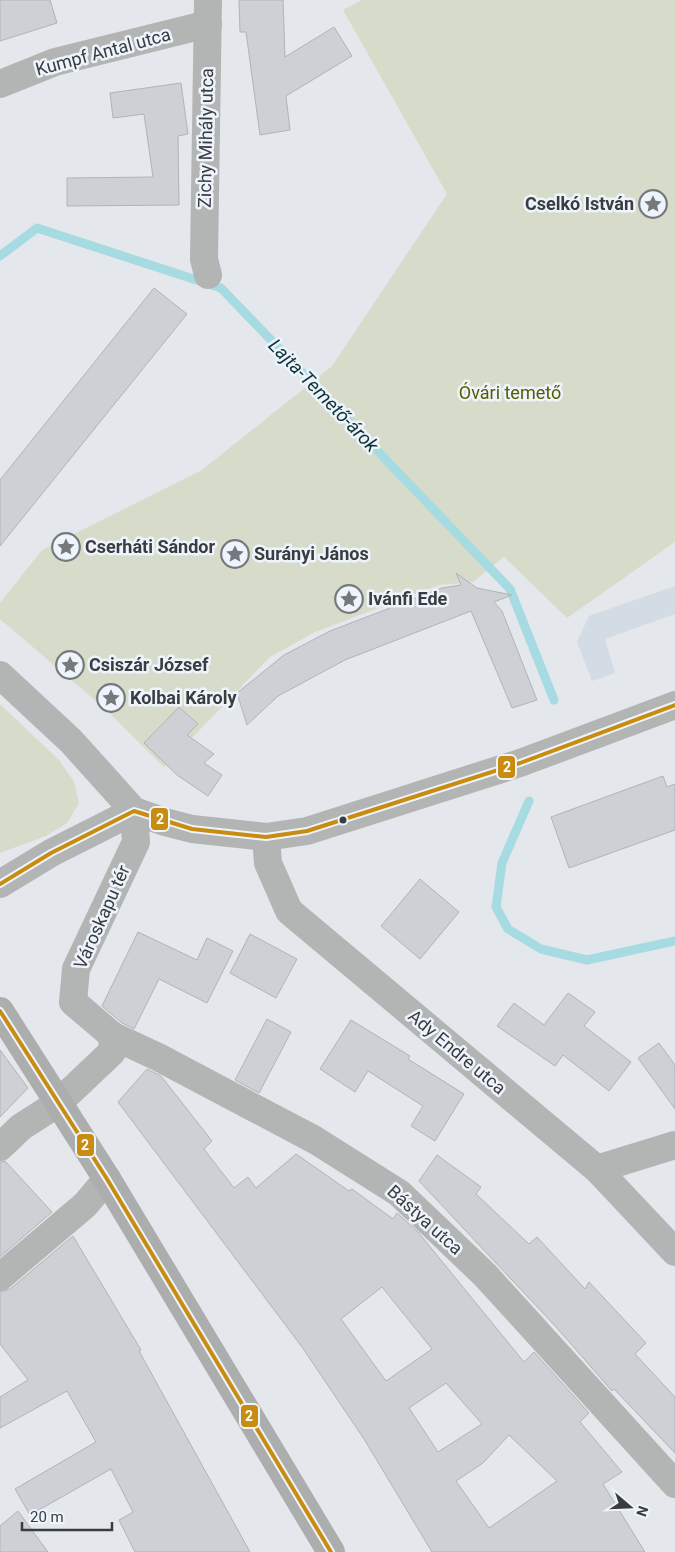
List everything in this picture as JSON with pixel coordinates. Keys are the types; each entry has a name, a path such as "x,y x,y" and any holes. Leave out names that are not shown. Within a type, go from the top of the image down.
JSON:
{"main road":[{"path":"0,1011 57,1104 107,1178 331,1552"}],"street":[{"name":"Kumpf Antal utca","path":"0,84 55,62 208,12"},
{"name":"Zichy Mihály utca","path":"208,12 204,259 208,274"},
{"path":"0,675 71,741 134,811 192,829 266,837 307,831 520,763 675,705"},
{"path":"0,884 50,853 134,811"},
{"name":"Városkapu tér","path":"113,1036 73,1002 76,969 136,842 134,811"},
{"name":"Ady Endre utca","path":"266,837 268,863 289,911 597,1169 675,1252"},
{"path":"0,1147 21,1127 57,1104 112,1052 113,1036"},
{"name":"Bástya utca","path":"113,1036 158,1057 315,1140 399,1193 486,1275 675,1484"},
{"path":"597,1169 675,1146"},
{"path":"0,1277 85,1205 107,1178"}],"shaded area":[{"path":"675,586 675,614 605,639 615,673 592,681 577,642 589,616"}],"green space":[{"name":"Óvári temető","path":"362,0 675,0 675,542 567,618 504,557 473,582 439,585 315,632 270,657 164,767 104,708 0,619 0,603 42,550 202,470 332,366 447,194 343,10"},
{"path":"0,704 59,760 74,782 79,803 67,823 46,836 0,853"}],"building":[{"path":"0,0 50,0 57,23 0,41"},
{"path":"239,0 283,0 285,57 334,27 352,56 286,96 290,130 260,135 246,32 240,32"},
{"path":"181,83 188,134 178,136 179,205 67,206 67,178 153,177 144,114 113,118 110,93"},
{"path":"154,288 187,314 0,546 0,480"},
{"path":"456,573 477,588 512,595 494,602 502,611 537,700 512,708 471,611 345,660 278,696 247,725 237,693 284,655 330,631 442,588 461,585"},
{"path":"179,707 198,724 187,735 214,754 204,763 222,775 208,796 177,775 144,743"},
{"path":"663,776 667,787 675,784 675,830 569,868 551,817"},
{"path":"420,879 459,912 420,959 381,926"},
{"path":"138,932 197,960 207,938 233,951 207,1003 159,979 134,1029 122,1023 102,1006"},
{"path":"250,934 297,959 276,998 230,973"},
{"path":"568,993 595,1012 584,1026 631,1062 609,1091 563,1055 555,1066 497,1026 514,1003 544,1025"},
{"path":"267,1019 291,1032 259,1093 235,1080"},
{"path":"351,1020 410,1056 408,1059 464,1094 435,1141 411,1126 423,1106 368,1071 355,1092 320,1069"},
{"path":"659,1043 675,1065 675,1109 638,1058"},
{"path":"0,1050 28,1088 0,1117"},
{"path":"147,1069 161,1076 212,1141 204,1149 234,1188 248,1177 256,1188 296,1154 349,1191 352,1189 393,1219 397,1213 418,1232 524,1362 534,1352 589,1413 580,1422 622,1472 603,1484 645,1552 432,1552 364,1439 302,1347 118,1102","holes":["382,1287 432,1349 386,1381 341,1319","446,1383 482,1424 438,1452 409,1408","509,1435 557,1481 489,1528 456,1481 483,1463"]},
{"path":"437,1155 481,1187 476,1194 529,1244 537,1237 585,1289 589,1282 646,1343 635,1354 675,1397 675,1453 614,1389 612,1391 557,1328 419,1181"},
{"path":"5,1161 52,1212 0,1257 0,1162"},
{"path":"73,1236 141,1350 139,1351 250,1552 135,1552 119,1520 133,1512 111,1469 30,1515 15,1489 96,1442 67,1391 0,1428 0,1397 28,1380 0,1344 0,1292 10,1289"},
{"path":"18,1511 48,1552 0,1552 0,1526"}],"waterway":[{"name":"Lajta-Temető-árok","path":"0,256 37,228 221,288 510,589 554,700"},
{"name":"Lajta-Temető-árok","path":"529,801 502,863 496,907 508,929 541,949 587,960 675,941"}],"transit line":[{"name":"2","path":"0,884 51,853 134,811 192,829 266,837 307,831 520,763 675,705"},
{"name":"2","path":"0,1011 107,1179 331,1552"}],"place":[{"name":"Cselkó István","path":"653,204"},
{"name":"Cserháti Sándor","path":"66,547"},
{"name":"Surányi János","path":"235,554"},
{"name":"Ivánfi Ede","path":"349,599"},
{"name":"Csiszár József","path":"70,665"},
{"name":"Kolbai Károly","path":"111,698"}]}
